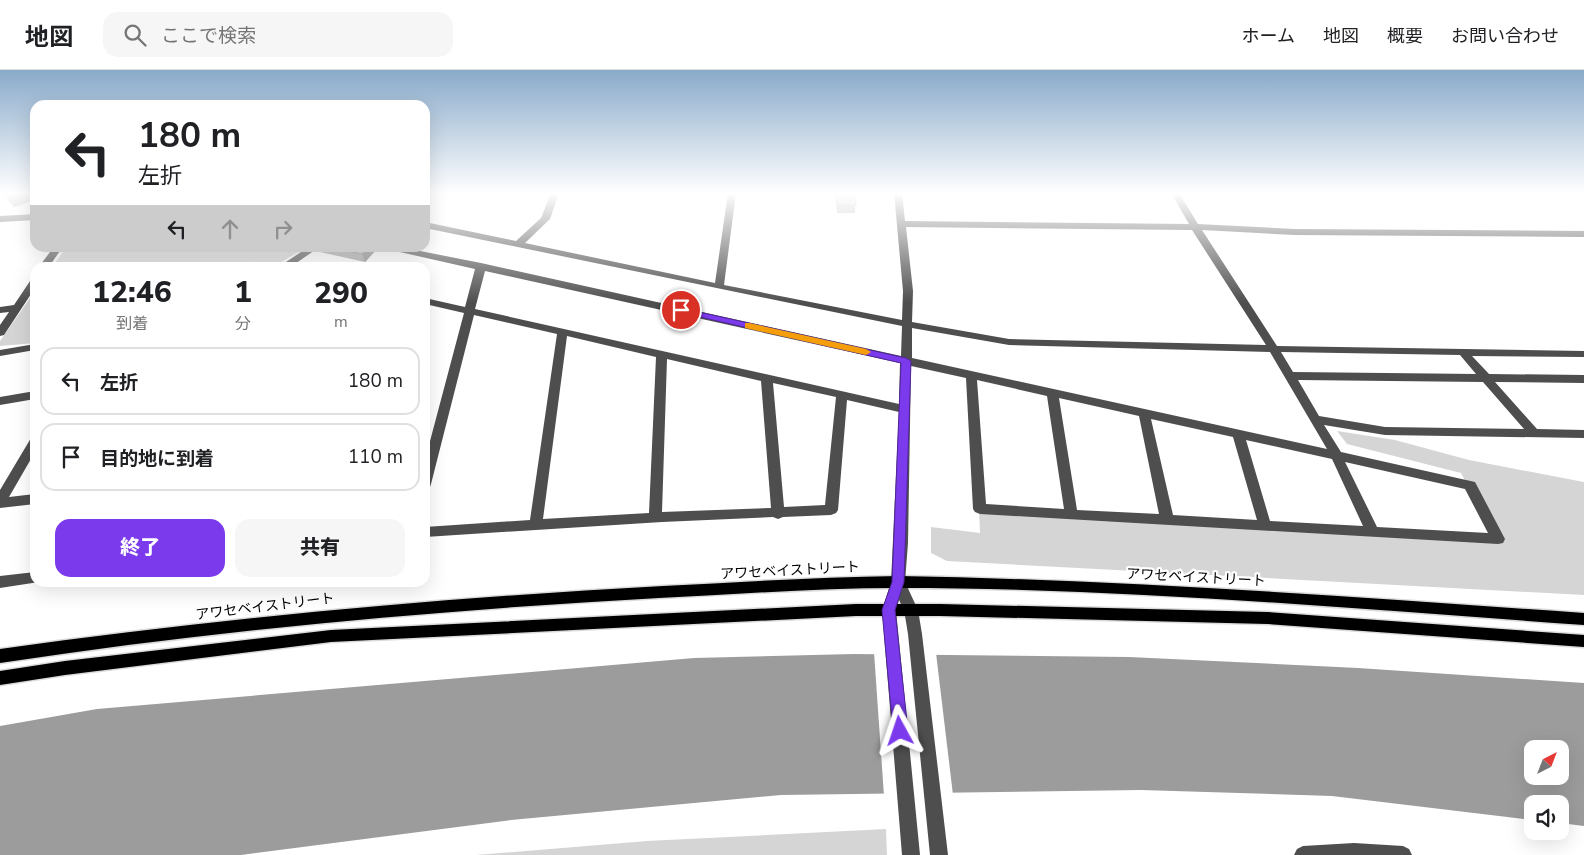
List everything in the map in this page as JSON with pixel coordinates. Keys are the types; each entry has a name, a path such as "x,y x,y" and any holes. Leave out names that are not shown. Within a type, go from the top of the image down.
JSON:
{"main road":[{"name":"アワセベイストリート","path":"0,656 78,644 339,614 596,595 898,582 1178,590 1584,619"},
{"path":"0,678 65,668 331,636 889,610 1268,618 1584,642"}],"street":[{"path":"448,230 860,316 1009,342 1584,354"},
{"path":"518,244 534,230"},
{"path":"719,287 727,230"},
{"path":"903,230 908,291 908,323 898,582 889,610 911,855"},
{"path":"1196,230 1290,376 1336,455 1372,531"},
{"path":"1236,230 1295,232 1584,234"},
{"path":"291,262 307,252"},
{"path":"414,252 1470,485 1498,538 980,509 971,375"},
{"path":"430,465 482,266"},
{"path":"0,334 30,288"},
{"path":"430,302 904,409"},
{"path":"0,310 18,307"},
{"path":"536,525 562,332"},
{"path":"0,353 30,348"},
{"path":"1463,352 1534,433"},
{"path":"655,518 662,355"},
{"path":"1290,376 1584,379"},
{"path":"767,379 778,514"},
{"path":"1052,393 1071,514"},
{"path":"0,401 30,396"},
{"path":"430,532 655,518 778,514 831,510 842,396"},
{"path":"1144,413 1167,519"},
{"path":"1315,419 1385,431 1584,434"},
{"path":"1238,434 1265,525"},
{"path":"0,502 30,450"},
{"path":"0,502 30,499"},
{"path":"0,582 30,579"},
{"path":"898,582 911,610 915,634 939,855"},
{"path":"1303,855 1354,852 1403,855"}],"shaded area":[{"path":"63,252 298,252 281,262 56,262"},
{"path":"30,298 30,343 0,346 0,341"},
{"path":"1337,431 1395,440 1469,460 1584,482 1584,595 947,561 931,553 931,527 980,533 979,510 1497,541 1461,473 1347,444"},
{"path":"854,654 1129,657 1358,668 1584,683 1584,826 1569,824 1569,795 1524,795 1524,819 1332,796 1141,790 781,795 511,820 241,855 0,855 0,726 97,709 694,658"},
{"path":"886,829 887,855 476,855 647,841"}],"pier":[{"path":"874,652 936,653 953,795 884,796"}],"slow traffic":[{"path":"749,325 866,352"}],"route":[{"path":"681,310 906,361 901,543 898,582 889,610 900,731"}]}
